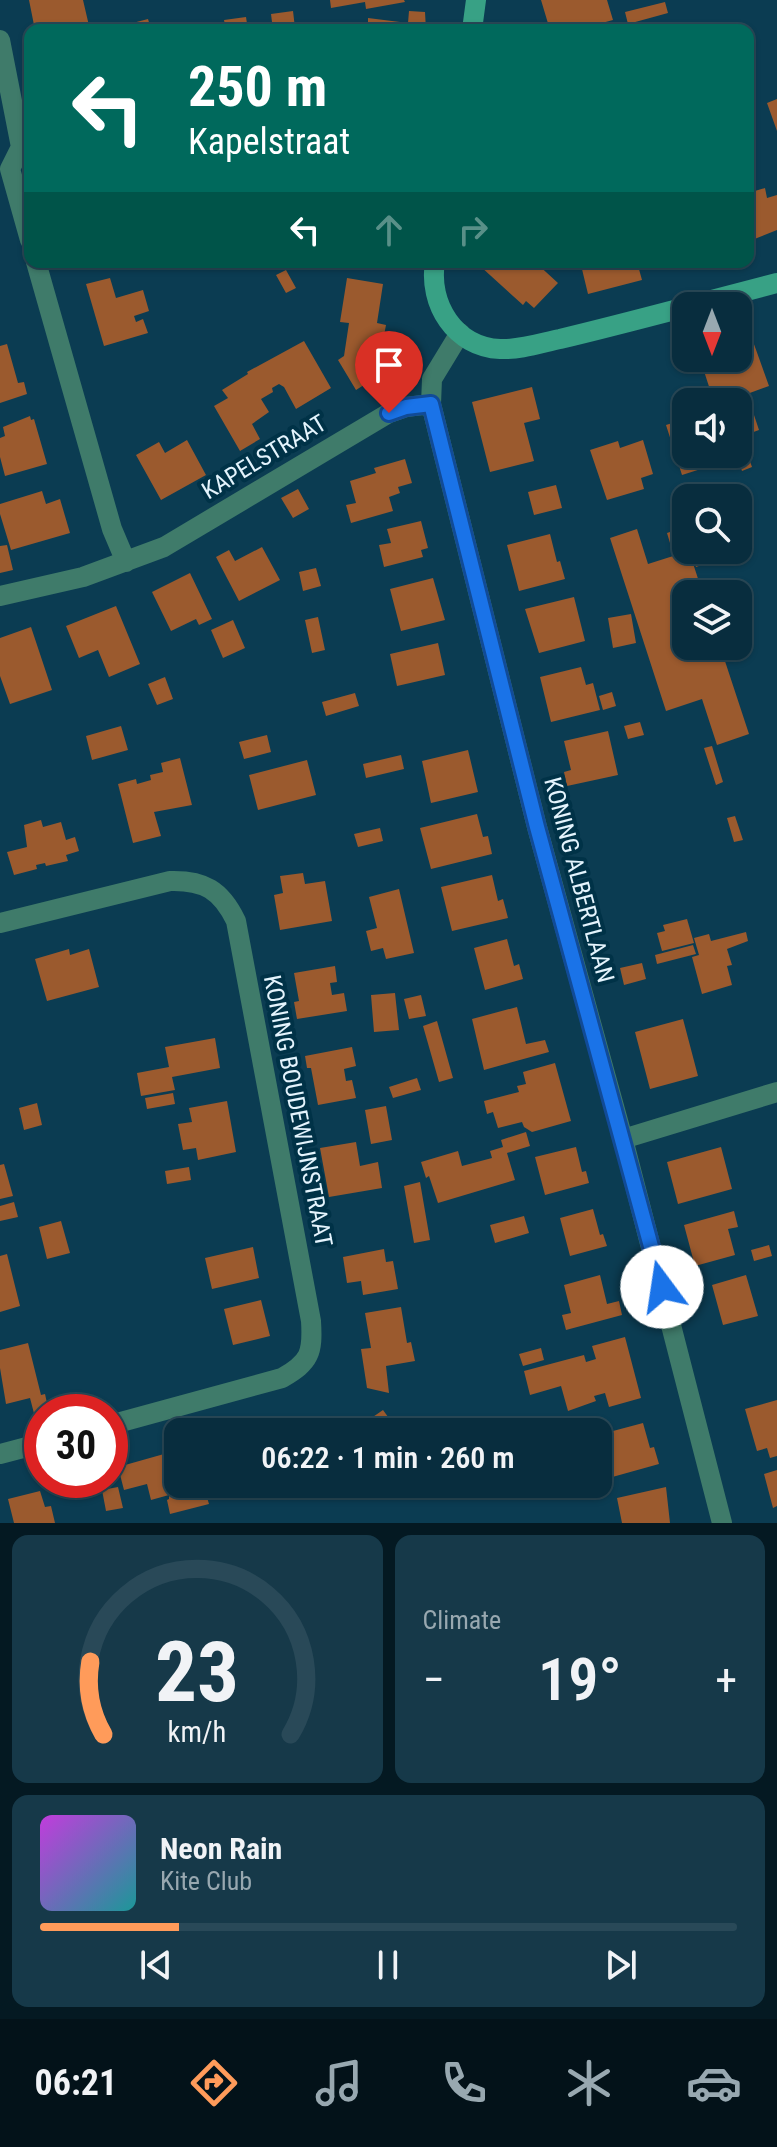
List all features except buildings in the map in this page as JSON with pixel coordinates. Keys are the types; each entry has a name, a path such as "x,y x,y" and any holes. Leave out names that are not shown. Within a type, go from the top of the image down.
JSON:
{"main road":[{"path":"473,24 476,0"},
{"path":"434,268 437,301 445,318 460,333 485,347 508,349 672,310"},
{"path":"742,292 777,283"}],"street":[{"path":"0,40 21,147 5,166 24,222"},
{"path":"38,268 112,529 126,562"},
{"name":"KONING ALBERTLAAN","path":"460,333 432,379 431,404 537,827 623,1139 722,1523"},
{"name":"KAPELSTRAAT","path":"0,596 68,581 164,547 389,413 431,404"},
{"name":"KONING BOUDEWIJNSTRAAT","path":"0,923 170,881 205,885 228,905 236,921 311,1321 310,1351 302,1367 282,1378 128,1420"},
{"path":"623,1139 777,1092"},
{"path":"0,1454 24,1448"}],"route":[{"path":"389,413 431,404 537,827 662,1287"}]}
